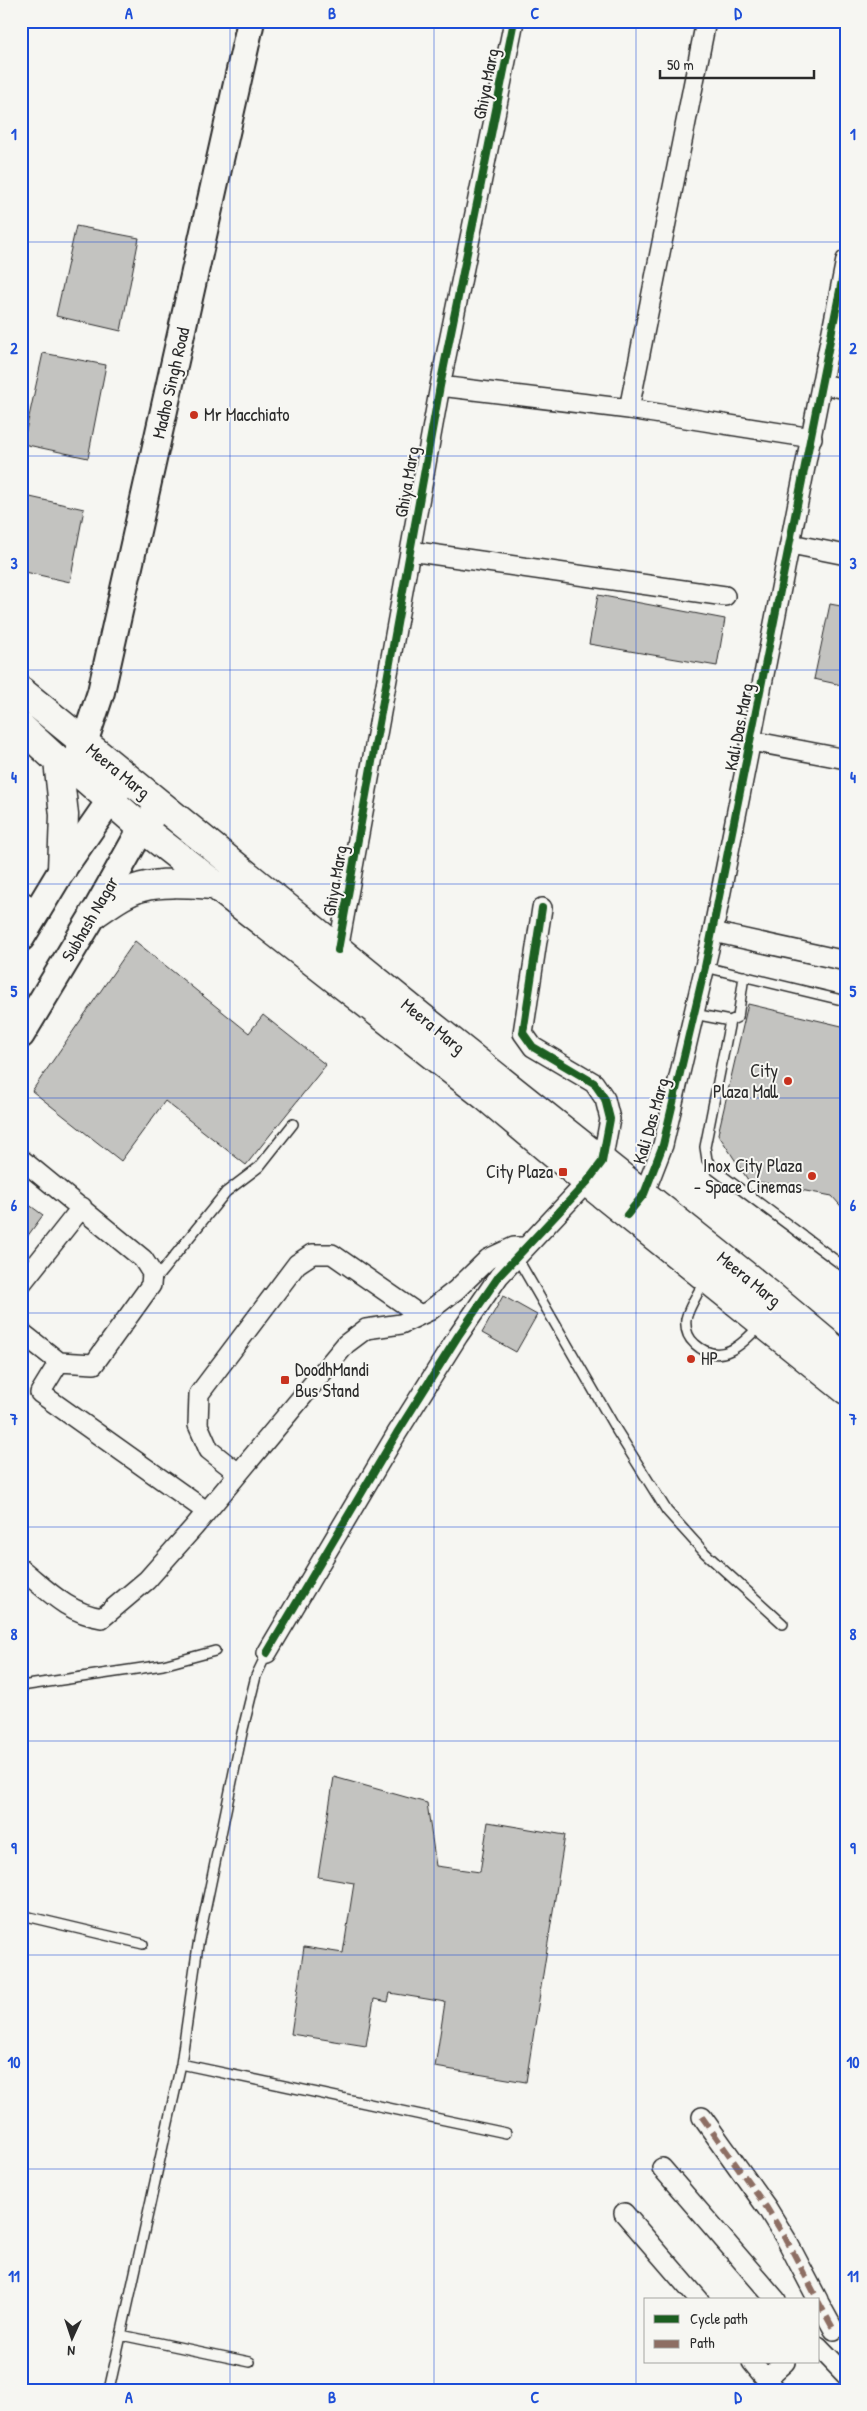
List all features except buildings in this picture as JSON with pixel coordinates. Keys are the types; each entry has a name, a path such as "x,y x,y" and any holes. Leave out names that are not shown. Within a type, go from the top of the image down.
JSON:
{"main road":[{"name":"Meera Marg","path":"21,691 338,950 594,1172 636,1205 770,1295 846,1359"},
{"name":"Meera Marg","path":"21,727 64,765 142,828 486,1098 594,1172"},
{"path":"62,870 64,765"},
{"path":"94,914 126,893 143,886 188,883 216,885"},
{"name":"Meera Marg","path":"636,1205 706,1278 846,1390"}],"street":[{"name":"Madho Singh Road","path":"64,765 84,743 103,682 251,21"},
{"name":"Ghiya Marg","path":"338,950 440,386 514,21"},
{"path":"629,409 706,21"},
{"name":"Kali Das Marg","path":"636,1205 663,1145 713,932 846,260"},
{"path":"822,384 846,389"},
{"path":"440,386 629,409 812,438"},
{"path":"790,544 846,555"},
{"path":"410,551 725,596"},
{"path":"751,741 846,759"},
{"path":"21,938 29,905 62,870 126,778"},
{"name":"Subhash Nagar","path":"21,1035 94,914 142,828 161,805"},
{"path":"267,1653 397,1433 458,1336 499,1276 594,1172 610,1119 605,1099 594,1083 532,1047 524,1033 542,908"},
{"path":"713,932 846,961"},
{"path":"21,1159 82,1207 143,1259 152,1273 151,1285 94,1364 59,1362 21,1332"},
{"path":"21,1284 82,1207"},
{"path":"21,1569 65,1605 84,1615 102,1618 147,1580 194,1527 346,1344 366,1329 401,1324 429,1311 456,1290 488,1259 514,1247 521,1252"},
{"path":"238,1472 209,1450 198,1425 198,1394 297,1264 312,1254 332,1254 420,1315"},
{"path":"59,1362 40,1393 206,1511"},
{"path":"702,2117 767,2208 786,2239 817,2298"},
{"path":"662,2168 774,2298"},
{"path":"624,2213 697,2298"},
{"path":"820,2303 840,2330 820,2344"},
{"path":"820,2347 846,2375"},
{"path":"754,2364 771,2384 784,2364"}],"lane":[{"path":"705,967 846,1001"},
{"path":"694,1014 730,1021 738,1016 744,976"},
{"path":"730,1021 705,1147 707,1160 715,1170 846,1268"},
{"path":"151,1285 226,1192 259,1167 293,1124"},
{"path":"521,1252 617,1431 667,1511 705,1553 784,1624"},
{"path":"706,1278 686,1320 689,1337 698,1347 712,1354 728,1352 743,1344 762,1323"},
{"path":"21,1686 163,1665 215,1651"},
{"path":"109,2390 182,2064 198,1945 224,1820 256,1676 267,1653"},
{"path":"21,1915 144,1944"},
{"path":"182,2064 506,2133"},
{"path":"121,2335 250,2362"}],"marked path":[{"path":"702,2117 767,2208 786,2239 817,2298"},
{"path":"820,2305 834,2330"}],"cycle path":[{"path":"338,950 440,386 514,21"},
{"path":"627,1215 644,1194 663,1145 705,967 846,260"},
{"path":"267,1653 397,1433 458,1336 499,1276 587,1182 602,1162 610,1119 605,1099 594,1083 533,1047 523,1033 542,908"}],"place":[{"name":"Mr Macchiato","path":"194,415"},
{"name":"City Plaza Mall","path":"788,1081"},
{"name":"City Plaza","path":"563,1172"},
{"name":"Inox City Plaza - Space Cinemas","path":"812,1176"},
{"name":"HP","path":"691,1359"},
{"name":"DoodhMandi Bus Stand","path":"285,1380"}]}
